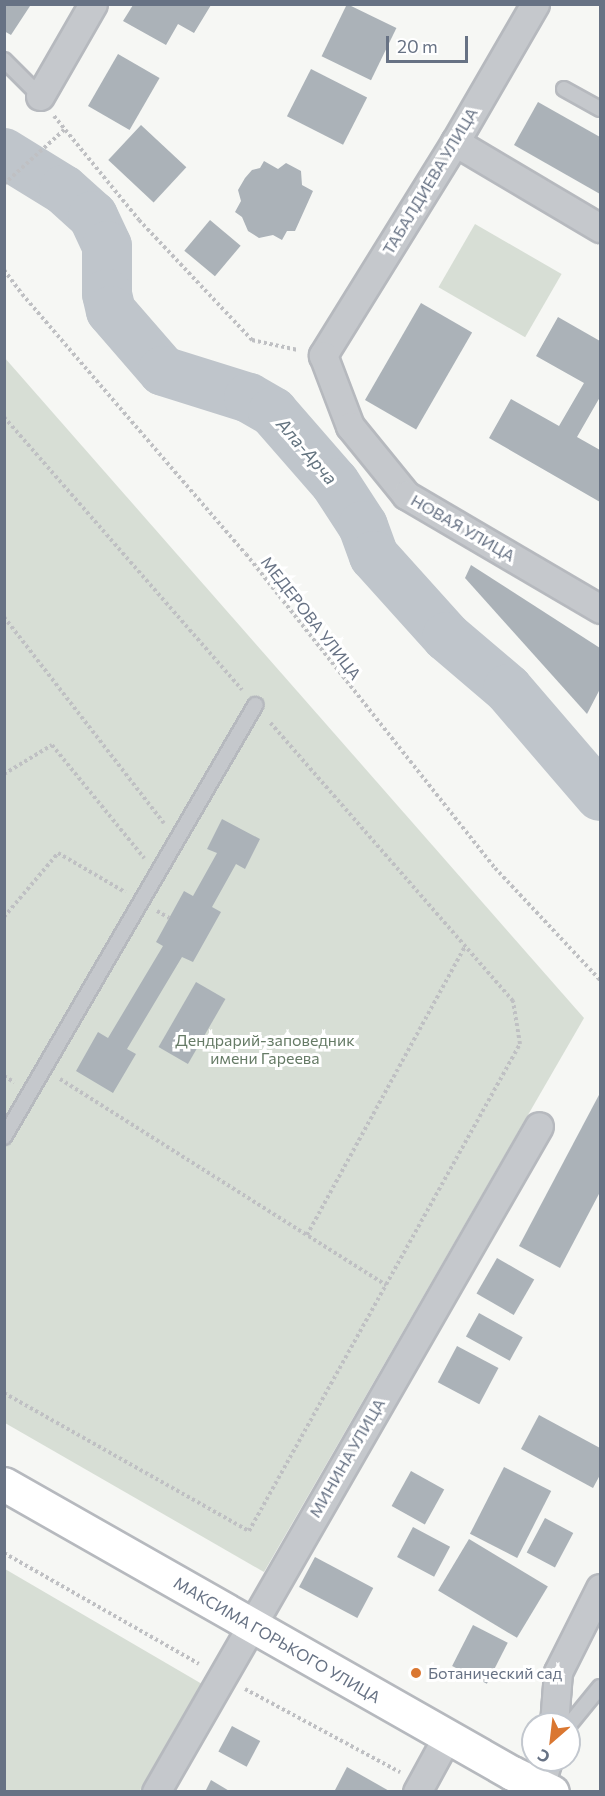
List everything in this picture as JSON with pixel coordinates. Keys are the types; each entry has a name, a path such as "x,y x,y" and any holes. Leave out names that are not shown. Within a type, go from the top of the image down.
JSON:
{"main road":[{"name":"МАКСИМА ГОРЬКОГО УЛИЦА","path":"4,1484 447,1737 546,1779"}],"street":[{"path":"40,96 93,4"},
{"name":"ТАБАЛДИЕВА УЛИЦА","path":"322,355 455,142 535,4"},
{"path":"455,142 600,228"},
{"name":"НОВАЯ УЛИЦА","path":"322,355 350,426 406,495 600,609"},
{"name":"МИНИНА УЛИЦА","path":"156,1791 539,1126"},
{"path":"555,1712 558,1672 600,1588"},
{"path":"417,1791 447,1737"}],"lane":[{"path":"4,60 40,96"},
{"path":"564,88 600,109"},
{"path":"4,1137 255,705"},
{"path":"580,1712 600,1687"}],"path":[{"path":"40,96 64,130 139,219 252,340 322,355"},
{"path":"4,183 64,130"},
{"name":"МЕДЕРОВА УЛИЦА","path":"4,270 22,294 246,554 495,868 600,980"},
{"path":"4,417 513,1001 520,1044 249,1532 4,1393"},
{"path":"4,617 178,840"},
{"path":"4,774 51,745 158,875"},
{"path":"4,917 58,853 169,918"},
{"path":"307,1234 465,947"},
{"path":"44,1069 386,1285"}],"green space":[{"path":"475,224 562,274 525,337 439,287"},
{"name":"Дендрарий-заповедник имени Гареева","path":"4,357 584,1018 264,1572 5,1423"},
{"path":"5,1569 202,1684 140,1791 5,1791"}],"building":[{"path":"4,4 30,6 11,35 4,31"},
{"path":"347,4 396,28 371,80 322,56"},
{"path":"133,5 211,5 194,33 178,24 166,45 123,21"},
{"path":"118,54 160,78 130,130 88,106"},
{"path":"311,69 367,98 343,145 287,116"},
{"path":"538,102 600,137 600,194 514,145"},
{"path":"141,125 186,167 154,202 108,160"},
{"path":"264,161 278,169 286,163 301,171 302,185 313,191 295,231 287,231 282,240 273,235 259,238 248,231 242,217 235,212 241,201 238,190 252,170 260,168"},
{"path":"210,220 241,246 215,276 184,251"},
{"path":"421,303 472,332 416,429 365,400"},
{"path":"558,317 600,341 600,397 577,437 600,450 600,502 489,438 511,399 559,426 584,383 536,356"},
{"path":"471,565 600,648 600,689 587,714 465,578"},
{"path":"222,819 260,839 245,869 236,864 212,907 221,912 193,962 182,957 127,1049 136,1054 113,1093 76,1071 98,1032 108,1038 163,946 156,942 184,891 193,896 217,853 207,849"},
{"path":"196,982 225,999 188,1064 159,1047"},
{"path":"600,1093 600,1192 560,1268 519,1246"},
{"path":"497,1258 534,1280 514,1315 476,1294"},
{"path":"479,1313 523,1337 510,1361 466,1337"},
{"path":"457,1346 498,1368 479,1404 438,1382"},
{"path":"539,1415 600,1448 600,1475 593,1488 521,1449"},
{"path":"504,1467 551,1491 517,1558 470,1534"},
{"path":"411,1471 444,1489 425,1524 392,1506"},
{"path":"545,1518 573,1533 555,1567 527,1552"},
{"path":"413,1527 450,1547 434,1577 397,1557"},
{"path":"469,1539 548,1586 517,1638 438,1590"},
{"path":"315,1557 373,1588 357,1618 299,1587"},
{"path":"473,1625 508,1643 487,1684 452,1666"},
{"path":"232,1726 260,1741 247,1767 218,1752"},
{"path":"347,1767 391,1792 334,1792"},
{"path":"211,1780 231,1792 205,1792"}],"waterway":[{"name":"Ала-Арча","path":"4,153 64,190 93,216 107,246 107,294 111,311 163,371 249,398 273,412 335,483 363,526 374,556 447,637 508,689 600,796"}],"place":[{"name":"Ботанический сад","path":"416,1673"}]}
